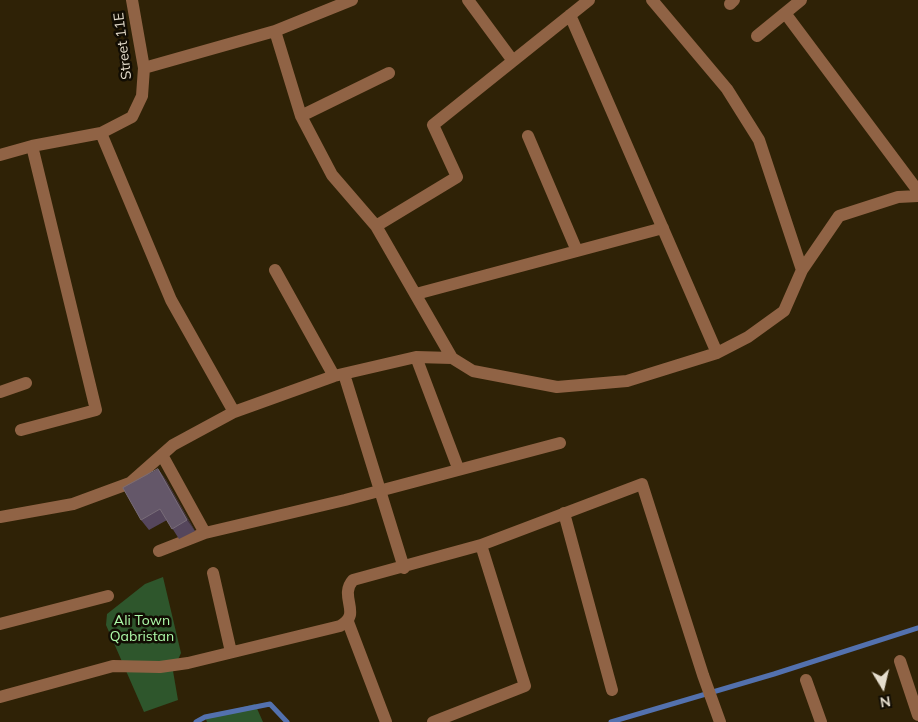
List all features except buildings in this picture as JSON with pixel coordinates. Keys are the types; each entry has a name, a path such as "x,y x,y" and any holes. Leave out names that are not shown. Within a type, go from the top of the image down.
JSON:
{"street":[{"name":"Street 11E","path":"101,134 132,117 142,96 144,68 132,0"},
{"path":"144,68 275,31 352,0"},
{"path":"468,0 513,61"},
{"path":"376,226 457,177 433,125 589,0"},
{"path":"652,0 727,89 759,140 802,270"},
{"path":"757,36 801,0"},
{"path":"785,13 918,190"},
{"path":"570,15 717,353"},
{"path":"275,31 301,116 332,175 376,226 452,358 473,371 557,387 626,381 717,353 748,336 784,311 802,270 839,216 898,197 918,196"},
{"path":"301,116 389,73"},
{"path":"0,155 32,146 101,134 171,300 234,412"},
{"path":"528,136 576,251"},
{"path":"21,430 96,410 32,146"},
{"path":"416,294 663,228"},
{"path":"275,270 339,375 381,490 404,568"},
{"path":"0,517 73,504 130,483 173,445 234,412 339,375 416,357 452,358"},
{"path":"416,357 458,468"},
{"path":"0,392 26,383"},
{"path":"159,551 205,533 381,490 458,468 560,443"},
{"path":"162,455 205,533"},
{"path":"0,697 113,666 160,667 340,626 348,622 351,615 347,594 348,585 353,580 404,568 481,545 642,484 703,675 720,722"},
{"path":"564,513 612,690"},
{"path":"433,722 525,686 481,545"},
{"path":"213,573 231,652"},
{"path":"0,624 108,596"},
{"path":"348,622 386,722"},
{"path":"900,661 918,715"},
{"path":"806,680 821,722"}],"green space":[{"name":"Ali Town Qabristan","path":"163,577 181,653 173,671 178,700 144,712 106,625 107,614 145,584"},
{"path":"255,704 263,722 207,722 205,717"}],"waterway":[{"path":"611,722 774,674 918,628"},
{"path":"196,722 205,717 270,704 287,722"}]}
